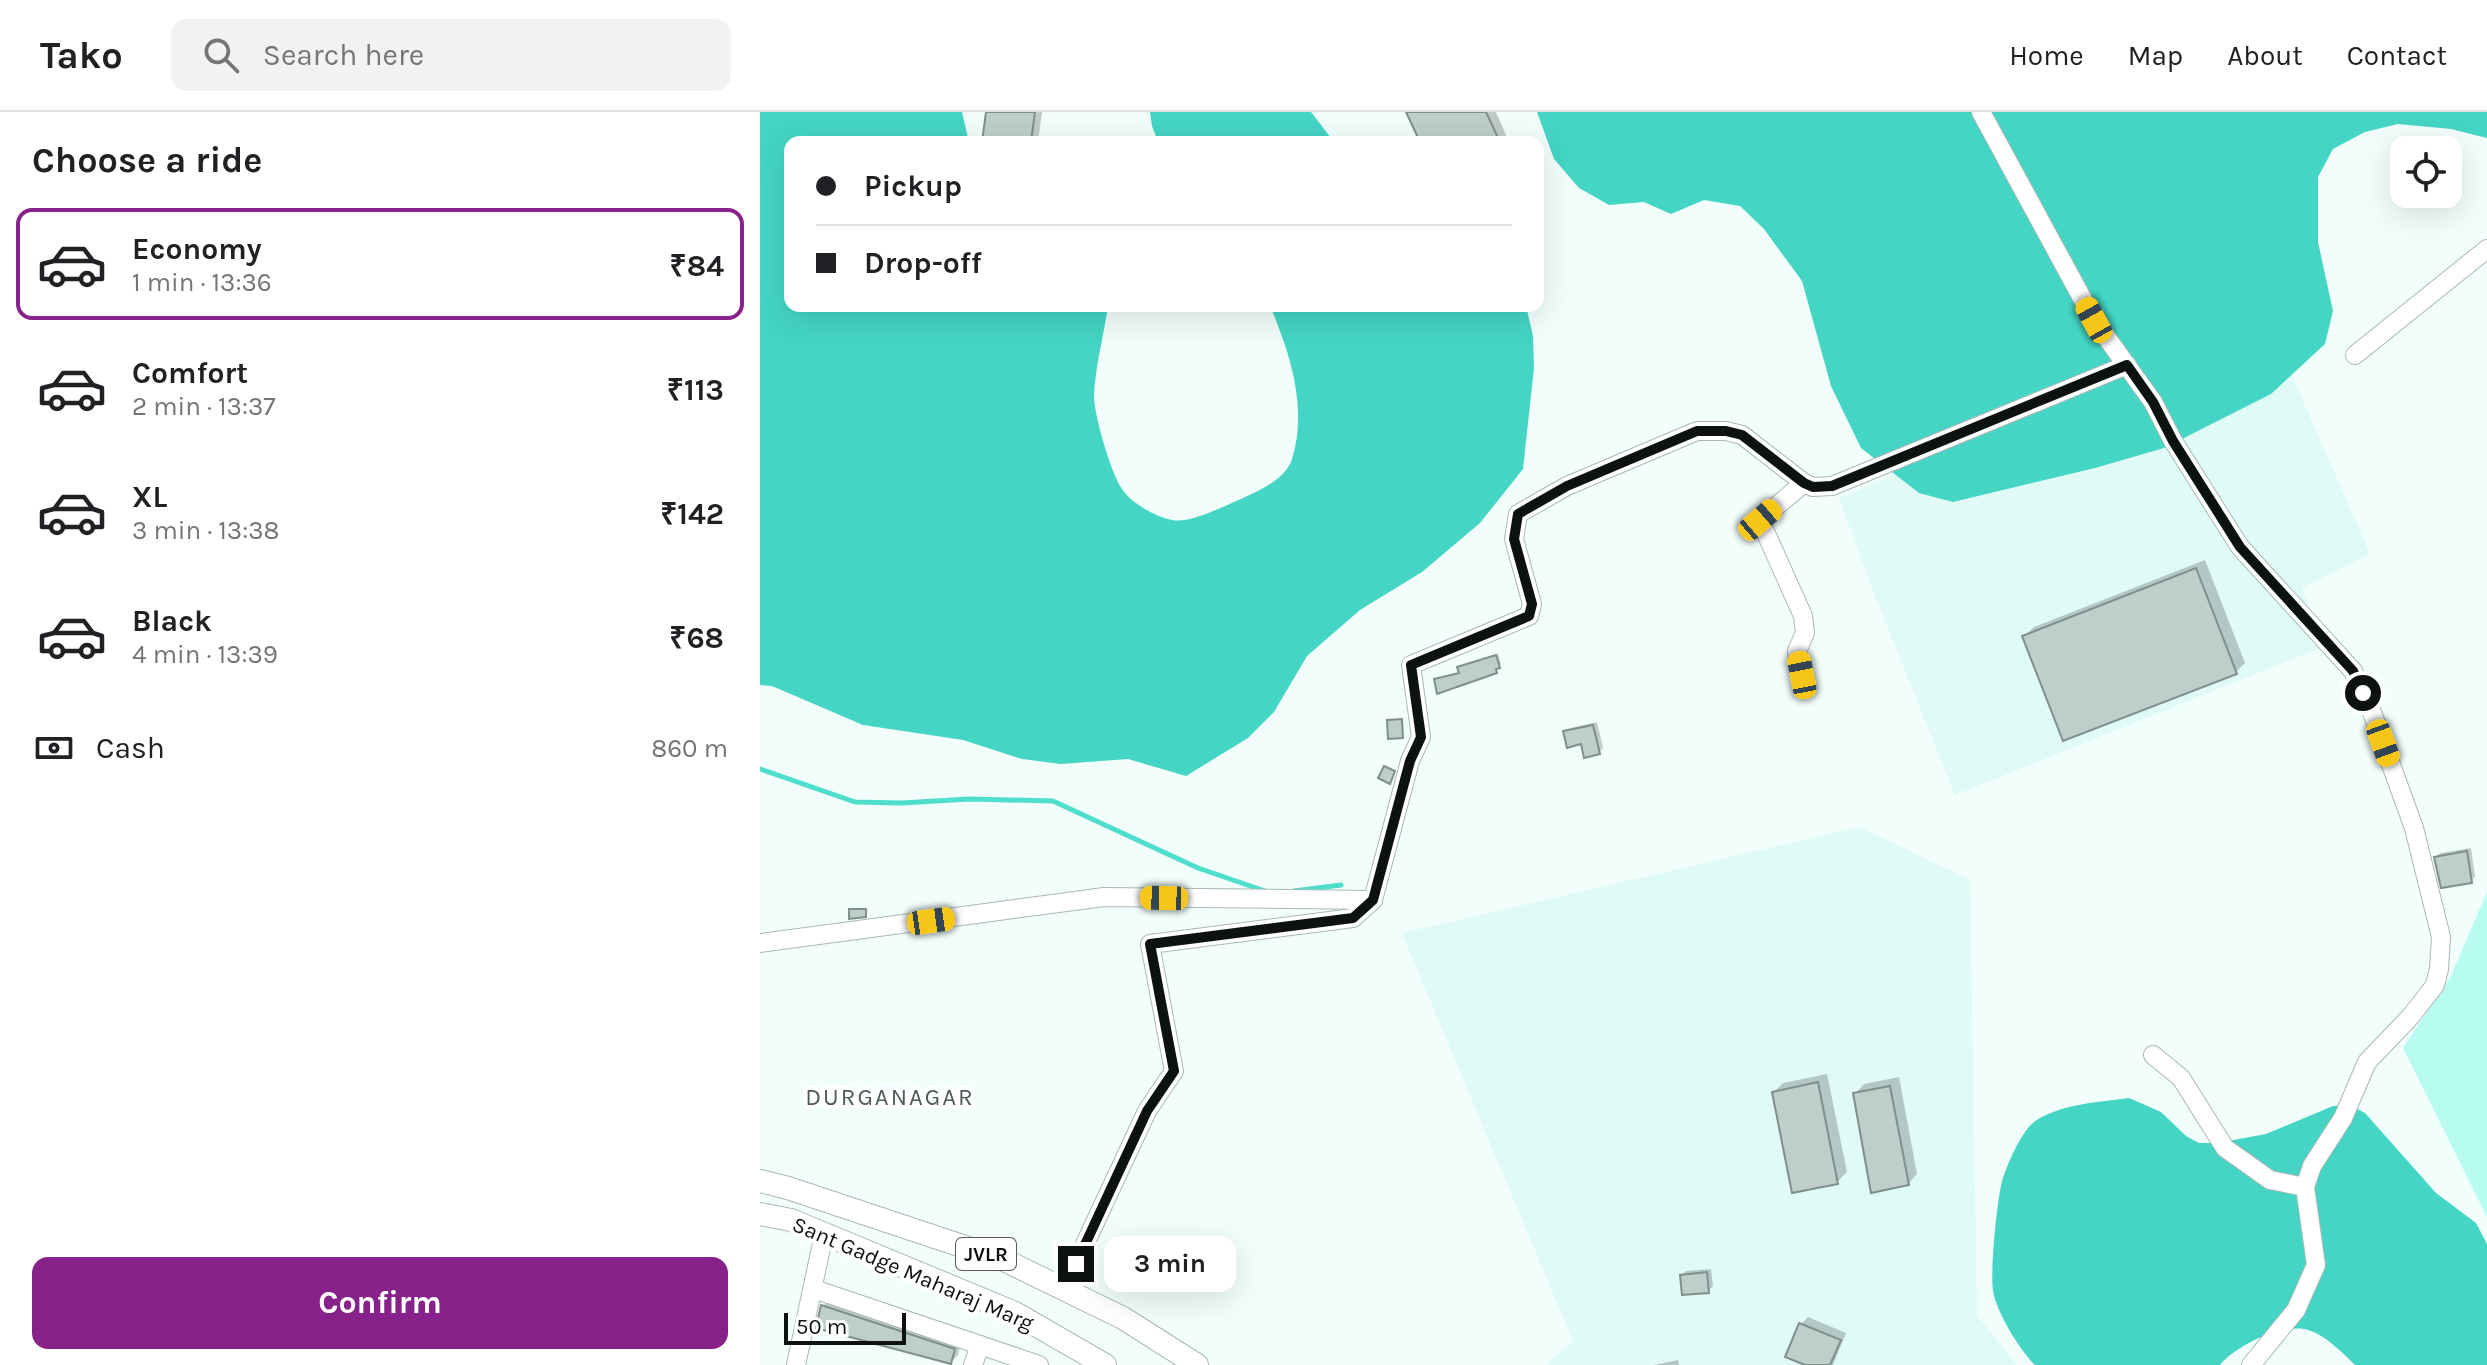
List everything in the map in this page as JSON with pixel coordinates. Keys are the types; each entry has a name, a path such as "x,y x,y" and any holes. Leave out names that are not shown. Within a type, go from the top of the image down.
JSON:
{"main road":[{"name":"JVLR","path":"760,1181 1004,1260 1123,1318 1197,1365"},
{"name":"Sant Gadge Maharaj Marg","path":"760,1214 791,1220 1015,1313 1105,1365"}],"street":[{"path":"1981,112 2094,320 2153,402 2173,441 2240,547 2353,671 2373,715 2414,828 2441,937 2435,985 2411,1016 2367,1062 2343,1118 2312,1166 2305,1187 2316,1265 2296,1310 2251,1365"},
{"path":"2355,355 2487,249"},
{"path":"1064,1289 1147,1111 1174,1071 1150,944 1353,918 1373,900 1410,761 1421,737 1411,665 1529,616 1532,604 1514,539 1518,514 1567,486 1697,431 1726,431 1742,435 1804,483 1813,487 1832,486 2127,365"},
{"path":"1802,675 1797,651 1805,633 1803,616 1760,520 1804,483"},
{"path":"760,943 1104,897 1373,900"},
{"path":"2153,1055 2181,1078 2225,1148 2270,1180 2305,1187"},
{"path":"796,1365 824,1234"},
{"path":"814,1289 1039,1365 1053,1335"},
{"path":"973,1365 980,1345"}],"shaded area":[{"path":"2267,319 2370,554 2302,588 2325,646 1955,795 1839,498"},
{"path":"1860,827 1970,880 1977,1315 2017,1365 1546,1365 1573,1341 1402,933"}],"green space":[{"path":"760,112 962,112 968,136 784,136 784,312 1107,312 1094,396 1108,458 1122,489 1131,499 1152,513 1172,520 1197,517 1226,506 1263,488 1289,466 1296,440 1297,401 1290,362 1272,312 1527,312 1533,336 1534,368 1523,469 1480,523 1422,572 1360,610 1307,656 1274,712 1248,738 1186,776 1128,759 1061,764 1022,759 963,740 863,725 772,686 760,685"},
{"path":"1150,112 1311,112 1329,136 1156,136"},
{"path":"1537,112 2487,112 2487,138 2451,129 2398,124 2365,132 2333,149 2318,177 2318,242 2333,311 2325,344 2271,394 2164,448 1953,502 1919,493 1861,448 1831,386 1802,281 1764,229 1740,206 1704,200 1671,214 1644,202 1609,205 1579,188 1554,159"},
{"path":"2487,892 2487,1217 2403,1048 2451,976"},
{"path":"2129,1098 2161,1112 2186,1136 2199,1143 2266,1134 2333,1106 2350,1105 2365,1113 2436,1193 2476,1223 2487,1244 2487,1365 2355,1365 2318,1334 2294,1329 2258,1338 2220,1365 2035,1365 2010,1330 1993,1291 1994,1236 2004,1174 2019,1141 2034,1122 2055,1111"}],"building":[{"path":"986,112 1035,112 1032,136 983,136"},
{"path":"1406,112 1486,112 1497,136 1417,136"},
{"path":"2196,568 2237,674 2063,741 2022,636"},
{"path":"1496,655 1500,668 1496,669 1497,673 1437,694 1434,679 1459,673 1457,667"},
{"path":"1402,719 1403,738 1388,739 1387,720"},
{"path":"1593,725 1600,754 1584,758 1581,744 1567,748 1563,731"},
{"path":"1384,766 1395,771 1390,784 1378,778"},
{"path":"2467,851 2472,883 2441,888 2434,857"},
{"path":"849,909 866,909 866,917 849,919"},
{"path":"1818,1082 1838,1184 1792,1193 1772,1092"},
{"path":"1890,1086 1909,1185 1871,1193 1853,1093"},
{"path":"1707,1272 1709,1293 1682,1295 1680,1275"},
{"path":"821,1305 955,1349 951,1364 816,1328"},
{"path":"1799,1323 1841,1340 1830,1365 1805,1365 1785,1357"}],"waterway":[{"path":"760,769 855,802 969,799 1053,801 1198,868 1265,891"},
{"path":"1294,891 1341,885"}],"district":[{"name":"DURGANAGAR","path":"890,1097"}],"route":[{"path":"1076,1264 1147,1111 1174,1071 1150,944 1353,918 1373,900 1410,761 1421,737 1411,665 1529,616 1532,604 1514,539 1518,514 1567,486 1697,431 1726,431 1742,435 1804,483 1813,487 1832,486 2127,365 2153,402 2173,441 2240,547 2353,671 2363,693"}]}
